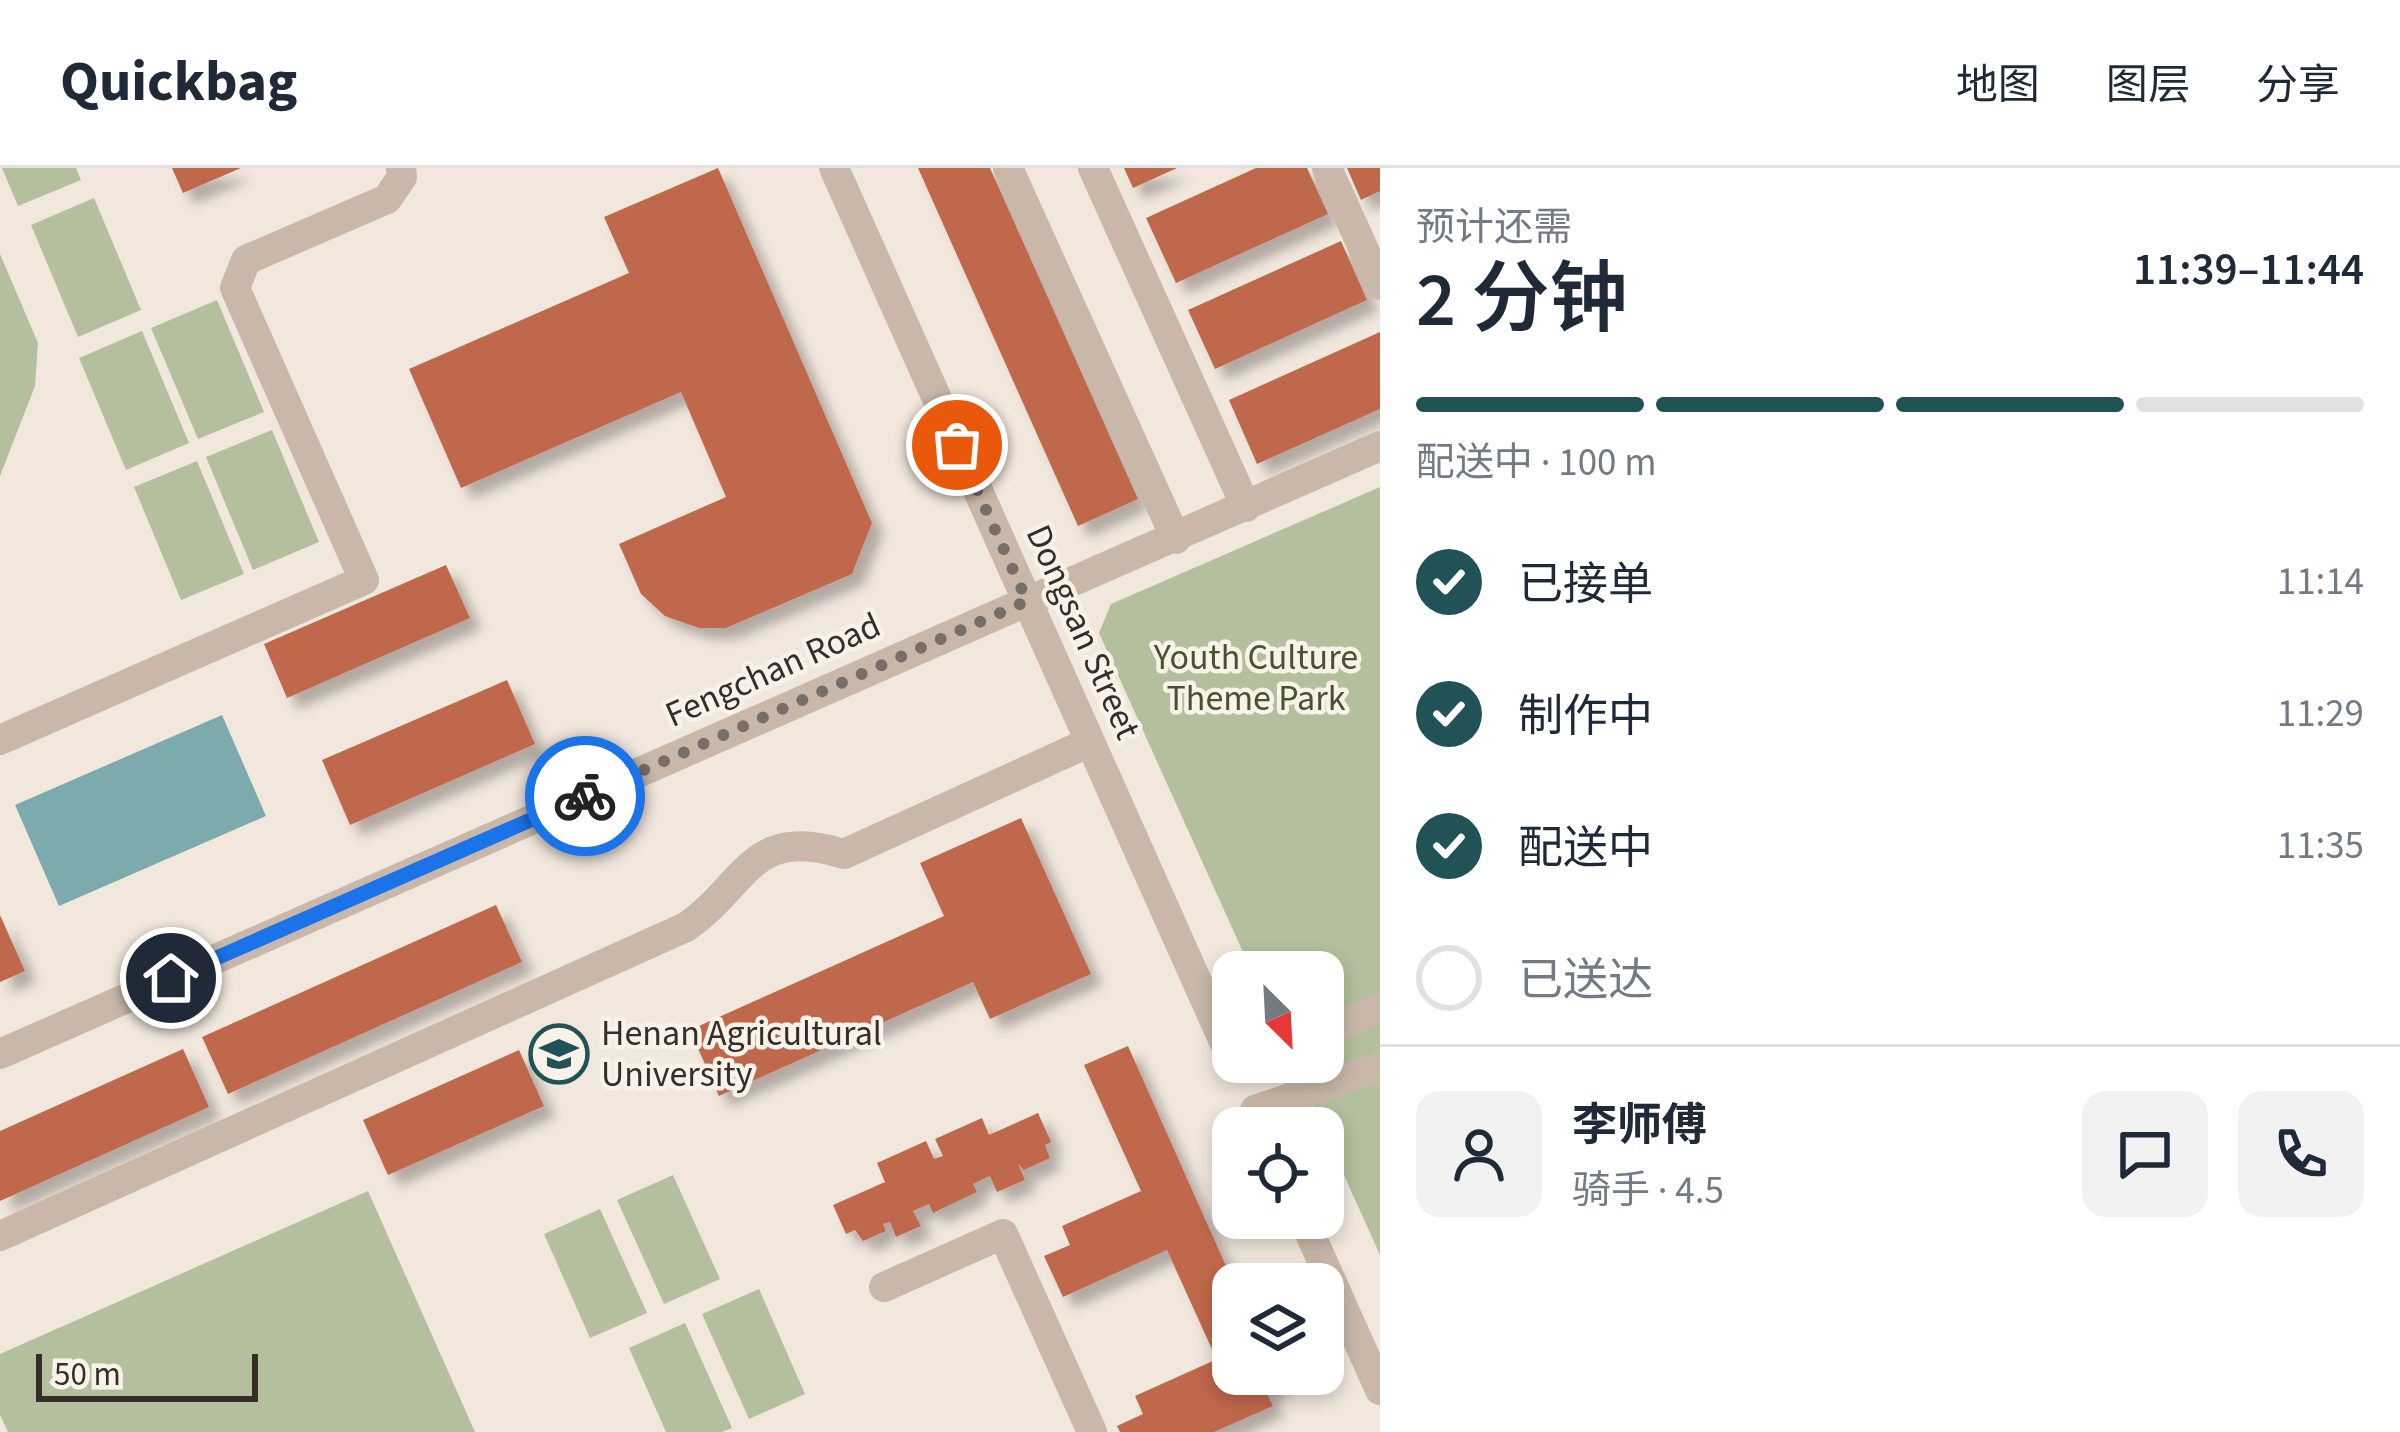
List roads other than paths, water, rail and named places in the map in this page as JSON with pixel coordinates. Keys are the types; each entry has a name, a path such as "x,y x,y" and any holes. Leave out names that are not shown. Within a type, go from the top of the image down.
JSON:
{"street":[{"path":"0,740 364,580 235,288 246,260 387,199 402,177 401,168"},
{"name":"Dongsan Street","path":"834,168 1212,1008"},
{"path":"1009,168 1176,539"},
{"path":"1093,168 1246,507"},
{"path":"1327,168 1380,285"},
{"name":"Fengchan Road","path":"0,1054 1380,446"},
{"path":"0,1236 686,927 710,910 739,874 762,855 785,847 817,845 844,854 1090,742"},
{"path":"1344,1024 1380,1009"},
{"path":"1287,1107 1380,1067"},
{"path":"884,1287 1003,1234 1092,1432"},
{"path":"1312,1239 1380,1390"}],"water":[{"path":"222,715 266,816 59,906 15,805"}],"place":[{"name":"Henan Agricultural University","path":"559,1054"}],"park label":[{"name":"Youth Culture Theme Park","path":"1256,678"}]}
